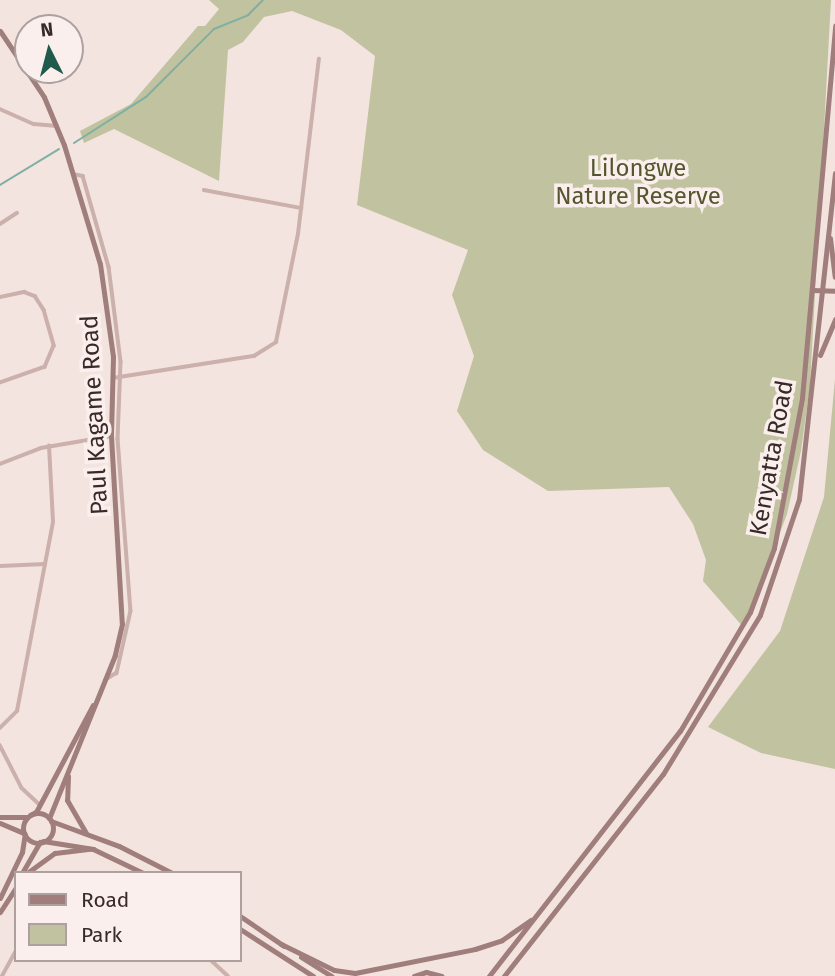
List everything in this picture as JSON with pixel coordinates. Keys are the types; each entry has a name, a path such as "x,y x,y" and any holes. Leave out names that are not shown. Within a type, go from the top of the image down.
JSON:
{"main road":[{"name":"Kenyatta Road","path":"489,976 659,761 750,612 774,548 790,481 812,290 835,25"},
{"name":"Paul Kagame Road","path":"0,31 38,88 57,126 102,274 113,378 111,436 123,613 121,637 106,680 39,804 29,816"},
{"name":"Kenyatta Road","path":"504,976 663,774 742,650 760,615 799,499 816,372 835,173"},
{"path":"828,232 835,277"},
{"path":"812,290 835,291"},
{"path":"816,372 835,319"},
{"name":"Paul Kagame Road","path":"50,820 101,690"},
{"path":"72,762 66,800 89,836"},
{"path":"0,817 40,813 50,820 168,871"},
{"path":"0,898 22,852 29,816"},
{"path":"26,871 42,842 52,833 50,820"},
{"path":"0,823 42,842 93,849 139,871"},
{"path":"28,871 55,853 93,849"},
{"path":"0,912 14,890"},
{"path":"281,944 334,970 355,973 475,949 502,940 537,916"},
{"path":"242,917 331,976"},
{"path":"242,930 313,976"},
{"path":"414,976 426,972 442,976"}],"street":[{"path":"113,378 254,356 273,347 280,335 301,208 319,59"},
{"path":"0,109 34,124 57,126"},
{"path":"73,174 83,176 109,267 121,378 118,439 131,611 120,665 106,680"},
{"path":"204,190 301,208"},
{"path":"0,224 17,213"},
{"path":"0,297 24,292 35,296 44,310 54,346 45,367 0,383"},
{"path":"0,464 49,446 111,436"},
{"path":"0,728 17,711 45,564 53,512 49,446"},
{"path":"0,566 45,564"},
{"path":"0,745 22,788 39,804"},
{"path":"2,976 14,955"},
{"path":"213,962 228,976"}],"green space":[{"name":"Lilongwe Nature Reserve","path":"209,0 831,0 810,386 801,451 787,514 744,628 703,581 706,560 693,524 669,487 548,491 483,450 457,411 474,356 452,295 468,250 357,205 375,56 341,30 292,11 264,17 243,42 228,50 219,181 114,129 84,143 80,131 131,104 198,26 205,26 219,9"},
{"path":"835,379 835,769 761,753 708,727 780,631 824,497"}],"waterway":[{"path":"74,143 146,97 214,29 248,15 263,0"},
{"path":"0,185 59,149"}]}
